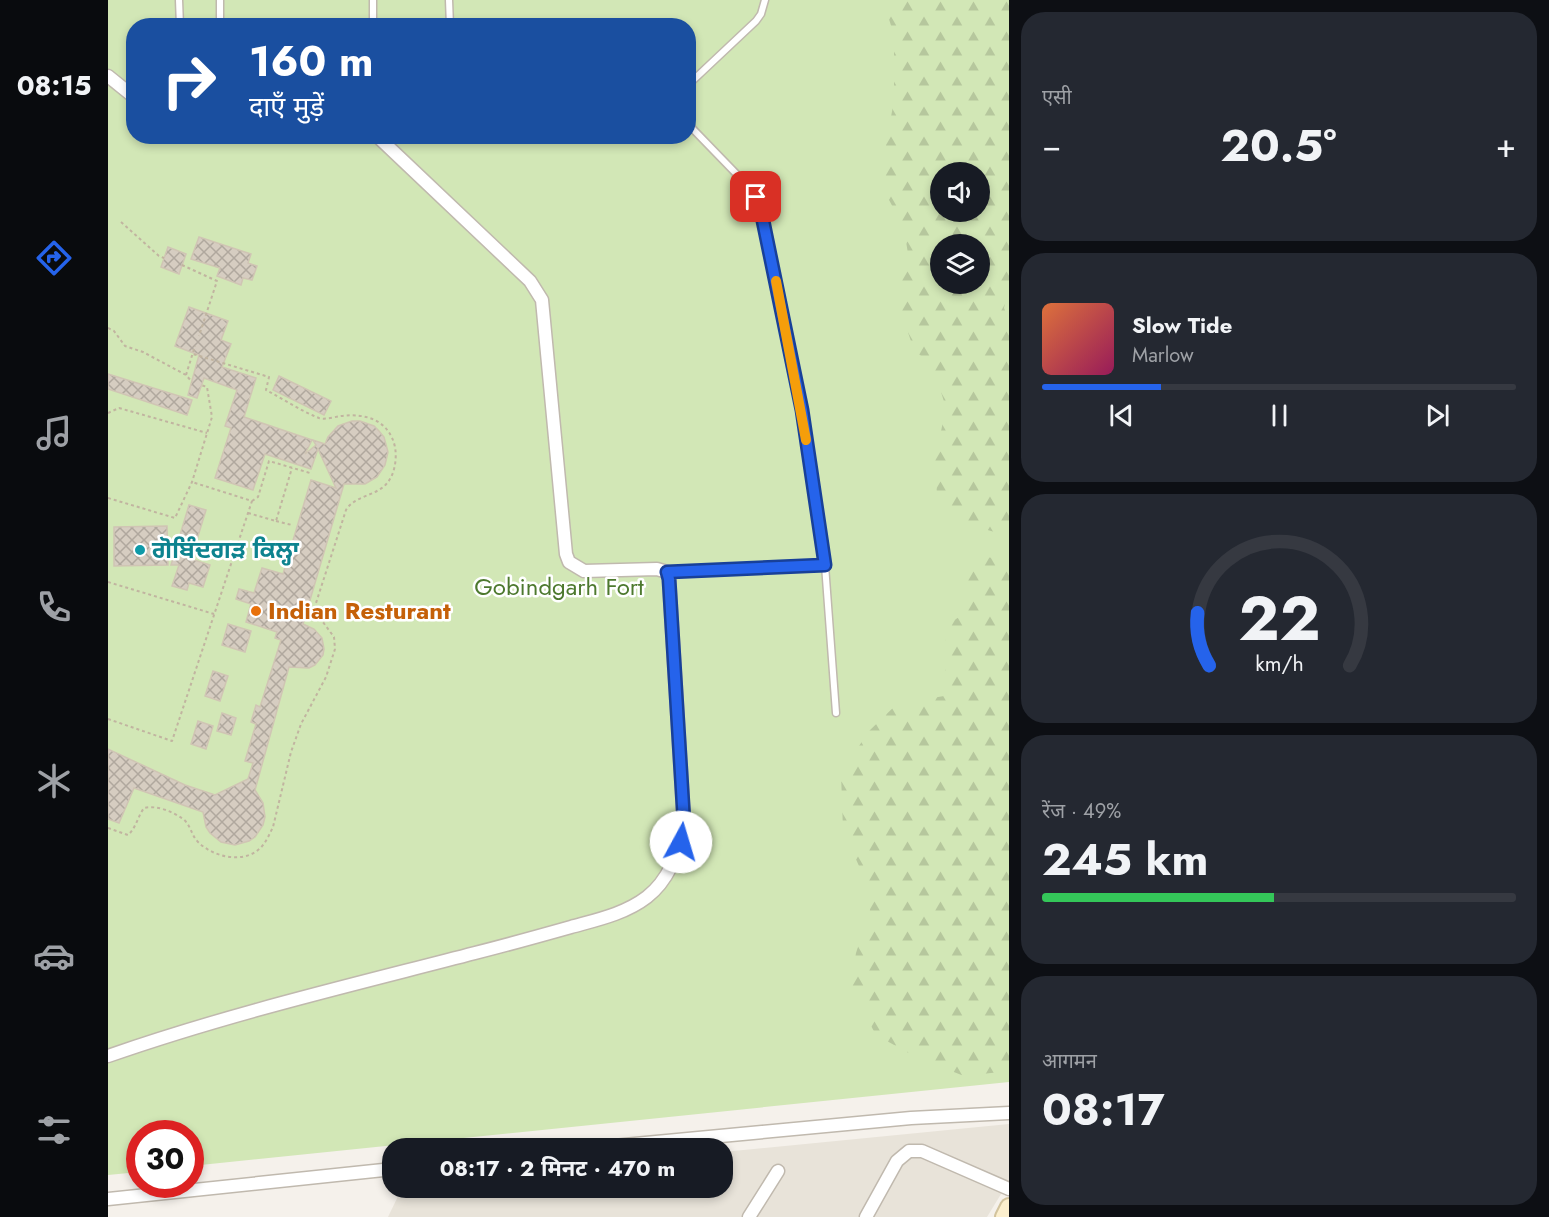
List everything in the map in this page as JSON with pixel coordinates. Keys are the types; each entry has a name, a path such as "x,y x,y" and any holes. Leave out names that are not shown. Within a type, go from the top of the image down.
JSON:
{"main road":[{"path":"1004,1217 1009,1207"}],"street":[{"path":"108,76 126,91"},
{"path":"108,1056 239,1014 515,943 606,917 647,897 666,874 681,842 684,822 667,572 657,569 584,571 569,562 566,554 542,300 530,281 385,144"},
{"path":"699,1138 911,1118 1009,1113"},
{"path":"866,1217 897,1161 909,1151 922,1151 1009,1190"},
{"path":"108,1199 382,1170"},
{"path":"749,1217 778,1170"}],"lane":[{"path":"179,0 180,18"},
{"path":"220,0 220,18"},
{"path":"373,0 373,18"},
{"path":"449,0 450,18"},
{"path":"696,77 756,21 761,14 765,0"},
{"path":"696,132 751,189 762,216 802,410 825,565 836,713"},
{"path":"667,572 825,565"}],"path":[{"path":"122,222 164,258"},
{"path":"182,265 217,281 199,336"},
{"path":"108,328 114,331 125,346 143,352 186,375 192,382"},
{"path":"186,375 195,346"},
{"path":"108,828 128,835 144,808 151,806 162,808 183,818 196,841 214,854 245,856 259,850 273,827 291,752 301,724 326,677 335,649 334,637 320,618 316,603 346,510 349,504 375,492 387,483 394,467 395,449 390,434 376,419 357,415 321,419 266,390 269,377 193,354"},
{"path":"108,498 175,518 192,482 212,417 207,387 201,385"},
{"path":"108,413 119,408 207,433"},
{"path":"108,719 172,741 252,501 258,497 269,461 310,473"},
{"path":"276,521 292,468"},
{"path":"192,482 252,501"},
{"path":"248,513 292,525"},
{"path":"108,582 214,615"}],"shaded area":[{"path":"1009,1124 1009,1181 987,1217 388,1217 397,1198 733,1198 733,1151"}],"green space":[{"name":"Gobindgarh Fort","path":"108,0 1009,0 1009,1082 464,1138 382,1138 382,1146 204,1165 204,1120 126,1120 126,1173 108,1175"},
{"path":"883,0 1009,0 1009,286 1004,308 1009,321 1009,536 948,519 937,495 935,459 946,408 933,366 914,350 897,300 908,254 904,228 888,198 882,164 894,101 894,35"},
{"path":"979,556 1009,560 1009,1071 964,1076 916,1057 876,1035 850,987 856,953 870,910 863,875 843,830 841,773 869,731 897,704 944,696 947,625 965,613 968,593 966,569"}],"building":[{"path":"199,237 251,254 248,263 257,266 252,280 243,278 241,285 217,276 220,268 191,259"},
{"path":"168,247 186,254 179,274 161,267"},
{"path":"189,307 228,321 221,340 231,344 222,367 256,378 244,417 312,440 305,454 316,445 313,440 325,444 338,426 360,421 374,426 379,431 384,437 388,452 385,465 377,477 365,484 344,484 303,624 314,629 322,638 323,655 315,665 309,668 289,667 255,790 263,803 265,817 263,825 255,837 235,845 221,842 210,833 206,827 203,812 134,788 119,823 108,819 108,749 185,785 215,795 248,779 253,763 245,761 256,724 251,722 256,705 260,707 281,640 275,638 277,632 246,622 251,604 236,599 239,589 254,593 262,568 283,574 311,480 336,488 318,449 311,469 265,454 253,490 215,478 231,428 225,426 237,390 204,378 197,398 188,395 199,355 175,346"},
{"path":"108,374 192,400 187,415 108,389"},
{"path":"279,376 331,401 324,415 273,390"},
{"path":"189,505 206,510 191,559 210,565 203,587 189,583 187,590 172,586 179,565 171,565"},
{"path":"167,526 168,565 114,566 114,527"},
{"path":"228,624 251,631 245,652 222,645"},
{"path":"213,671 228,676 220,701 205,696"},
{"path":"222,713 236,718 231,735 217,731"},
{"path":"198,721 213,726 206,749 191,744"}],"slow traffic":[{"path":"776,281 806,440"}],"place":[{"name":"ਗੋਬਿੰਦਗੜ ਕਿਲ੍ਹਾ","path":"140,550"},
{"name":"Indian Resturant","path":"256,611"}],"route":[{"path":"681,842 684,822 667,572 825,565 802,410 762,216 756,197"}]}
